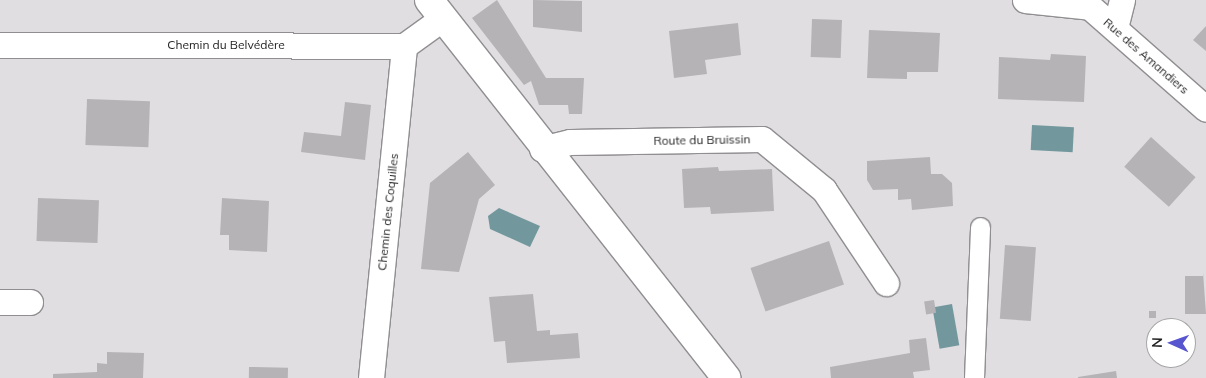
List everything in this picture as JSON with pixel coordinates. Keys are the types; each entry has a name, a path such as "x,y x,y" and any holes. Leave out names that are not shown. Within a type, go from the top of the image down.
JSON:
{"street":[{"name":"Rue des Amandiers","path":"1025,0 1090,7 1206,109"},
{"path":"1115,28 1122,0"},
{"path":"404,46 436,9 542,149 726,378"},
{"name":"Chemin du Belvédère","path":"0,45 404,46"},
{"name":"Chemin des Coquilles","path":"371,378 404,46"},
{"name":"Route du Bruissin","path":"542,149 570,142 762,139 824,190 886,283"},
{"path":"974,378 980,227"},
{"path":"0,302 30,302"}],"water":[{"path":"1032,125 1074,127 1073,152 1031,150"},
{"path":"499,208 540,226 530,247 490,229 488,216"},
{"path":"952,304 959,345 940,349 932,307"}],"building":[{"path":"497,0 546,78 584,78 582,114 569,114 568,105 539,105 531,81 524,85 472,18"},
{"path":"533,0 582,1 582,32 533,27"},
{"path":"812,19 842,20 841,58 811,57"},
{"path":"738,23 741,55 705,60 707,74 674,78 669,31"},
{"path":"1206,26 1206,51 1193,40"},
{"path":"869,30 940,33 938,72 907,72 907,79 867,78"},
{"path":"1051,54 1086,56 1084,102 998,99 999,57 1050,60"},
{"path":"87,99 150,101 148,147 85,145"},
{"path":"345,102 371,105 365,160 301,152 304,132 341,136"},
{"path":"1151,137 1196,177 1169,207 1124,167"},
{"path":"468,152 495,185 479,199 459,272 421,269 430,183"},
{"path":"930,157 931,174 942,174 952,183 953,206 912,210 911,199 898,200 898,189 873,190 867,180 867,161"},
{"path":"718,167 719,171 772,169 774,211 711,214 710,207 684,208 682,169"},
{"path":"38,198 99,200 97,243 36,241"},
{"path":"222,198 269,201 267,252 229,250 229,235 220,235"},
{"path":"829,241 844,284 765,312 751,268"},
{"path":"1005,245 1036,247 1031,321 1000,319"},
{"path":"1203,272 1206,314 1185,314 1185,276 1203,276"},
{"path":"533,294 537,331 550,330 550,335 578,333 580,358 507,363 505,341 494,342 489,297"},
{"path":"934,300 936,313 926,314 924,302"},
{"path":"1149,311 1156,311 1156,318 1149,318"},
{"path":"926,338 930,370 913,372 914,378 831,378 830,367 910,353 909,340"},
{"path":"107,352 144,353 143,378 53,378 53,374 97,372 97,363 107,364"},
{"path":"249,367 288,368 288,378 249,378"},
{"path":"1116,371 1117,378 1078,378 1078,377"}]}
